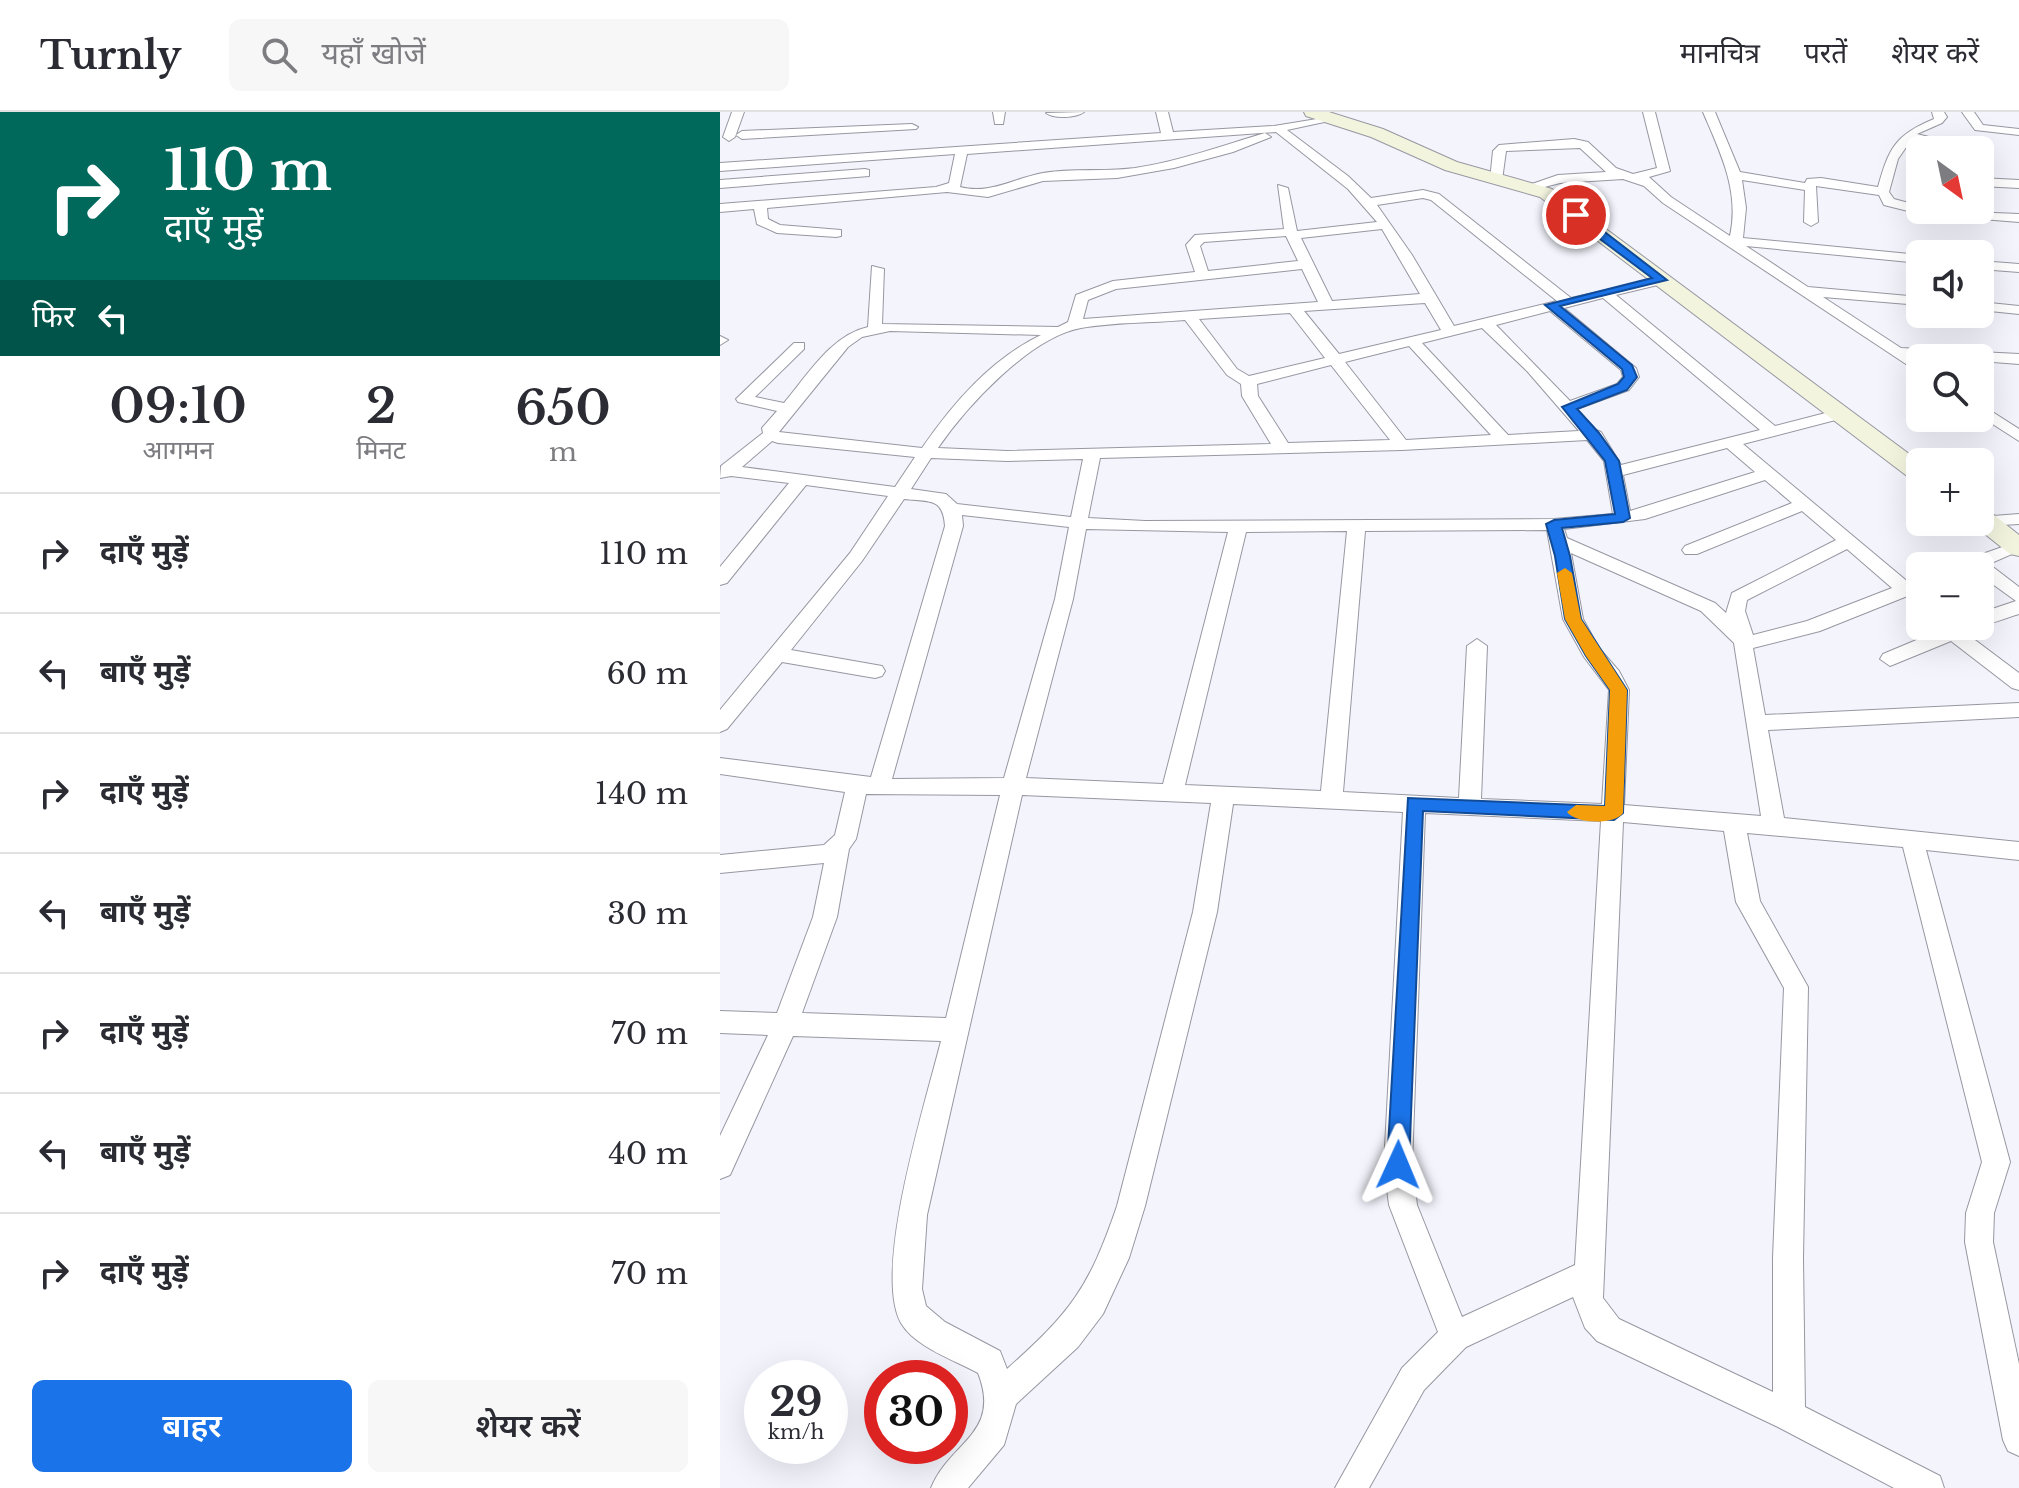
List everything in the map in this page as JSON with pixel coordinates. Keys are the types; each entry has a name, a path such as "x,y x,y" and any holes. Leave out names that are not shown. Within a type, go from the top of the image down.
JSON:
{"street":[{"path":"738,112 728,137 912,127"},
{"path":"904,153 917,112"},
{"path":"1052,113 1078,112"},
{"path":"1162,112 1168,137"},
{"path":"1647,183 1639,175 1664,171 1649,112"},
{"path":"1709,112 1736,175 1741,220 1735,243"},
{"path":"1908,136 1918,128 1938,121 1941,117 1938,112"},
{"path":"1968,112 1979,128 2019,132"},
{"path":"948,188 965,194 990,194 1045,177 1112,174 1209,158 1319,115 1377,133 1451,166 1533,188 1553,198 1906,463"},
{"path":"720,167 1168,137 1241,126 1280,130 1352,187 1367,203 1449,331"},
{"path":"1974,136 1979,128"},
{"path":"1154,138 1163,167"},
{"path":"1906,139 1892,159 1883,192 1889,202 1906,206"},
{"path":"1496,180 1499,151 1503,148 1574,143 1592,149 1612,171 1647,183 1906,357"},
{"path":"720,208 948,188 955,185 961,153"},
{"path":"720,184 865,173"},
{"path":"1533,188 1558,179 1629,175"},
{"path":"1736,175 1809,187 1812,190 1811,222"},
{"path":"1809,187 1811,182 1821,182 1883,192"},
{"path":"1994,183 2019,184"},
{"path":"1282,188 1292,234 1328,307"},
{"path":"1367,203 1423,194 1435,197 1628,368 1631,377 1623,387 1569,407"},
{"path":"760,205 762,221 777,229 836,233"},
{"path":"1994,216 2019,218"},
{"path":"1202,273 1193,245 1200,238 1292,234 1383,225"},
{"path":"1735,243 1906,258"},
{"path":"1075,324 1078,302 1096,290 1202,273 1307,264"},
{"path":"1994,266 2019,268"},
{"path":"875,329 877,269"},
{"path":"1191,318 1232,372 1240,379 1249,381 1661,280"},
{"path":"1804,291 1906,300"},
{"path":"1605,293 1774,433"},
{"path":"720,724 856,557 953,414 1004,363 1057,331 1075,324 1191,318 1429,298"},
{"path":"1994,307 2019,310"},
{"path":"1295,309 1402,445"},
{"path":"1484,322 1595,435 1612,461 1623,518"},
{"path":"771,434 770,428 787,408 843,344 857,334 875,329 1057,331"},
{"path":"1412,341 1504,440"},
{"path":"787,408 744,399 799,346"},
{"path":"1899,352 2019,359"},
{"path":"1249,381 1250,396 1283,449"},
{"path":"1614,472 1841,414"},
{"path":"1994,419 2019,436"},
{"path":"771,434 778,438 925,453 1007,456 1402,445 1595,435"},
{"path":"724,473 771,434"},
{"path":"1730,442 1849,541 1906,581"},
{"path":"947,1488 993,1434 1002,1395 989,1362 934,1333 913,1315 907,1289 913,1215 1013,786 1064,599 1092,454"},
{"path":"724,473 802,479 898,492 940,498 953,509 1078,523 1238,528 1357,524 1556,533 1645,514 1768,473"},
{"path":"720,579 802,479"},
{"path":"1691,550 1805,504"},
{"path":"720,1166 786,1024 825,917 838,849 868,785 954,526 953,509"},
{"path":"1994,519 2019,519"},
{"path":"1331,799 1357,524"},
{"path":"1172,793 1238,528"},
{"path":"1994,528 2018,547 1994,557"},
{"path":"1556,533 1708,607 1745,642"},
{"path":"1556,533 1573,619 1591,652 1612,676 1619,690 1588,1298 1596,1317 1608,1330 1789,1416 1928,1488"},
{"path":"1774,827 1743,650 1745,642 1735,611 1739,597 1849,541"},
{"path":"1994,578 2019,596"},
{"path":"1745,642 1813,626 1906,589"},
{"path":"1994,615 2019,607"},
{"path":"1890,659 1934,640"},
{"path":"1962,640 2019,683"},
{"path":"1470,807 1477,646"},
{"path":"777,654 875,671"},
{"path":"1757,723 2019,710"},
{"path":"720,766 868,785 1013,786 1614,813 2019,851"},
{"path":"1002,1395 1067,1336 1092,1303 1114,1258 1131,1206 1205,912 1223,795"},
{"path":"1414,803 1398,1165 1403,1205 1455,1336"},
{"path":"1734,824 1748,902 1796,987 1788,1258 1789,1416"},
{"path":"1912,839 1996,1162 1980,1213 1979,1242 2019,1440"},
{"path":"720,864 830,853 838,849"},
{"path":"720,1022 958,1030"},
{"path":"1351,1488 1413,1379 1455,1336 1587,1275"}],"slow traffic":[{"path":"1565,573 1573,619 1591,652 1612,676 1619,690 1614,813 1576,812"}],"route":[{"path":"1398,1165 1414,803 1614,813 1619,690 1612,676 1591,652 1573,619 1563,556 1554,524 1623,518 1612,461 1595,435 1569,407 1623,387 1631,377 1628,368 1551,305 1661,280 1576,215"}]}
